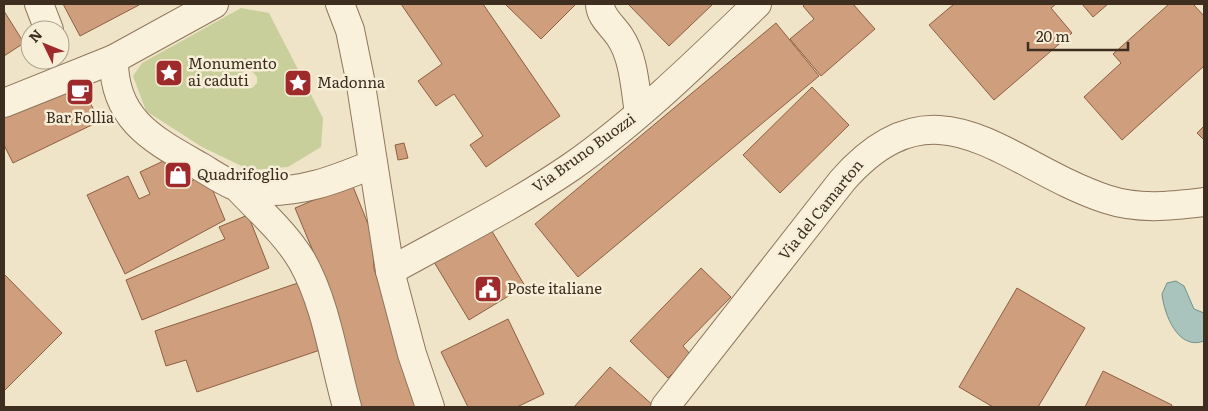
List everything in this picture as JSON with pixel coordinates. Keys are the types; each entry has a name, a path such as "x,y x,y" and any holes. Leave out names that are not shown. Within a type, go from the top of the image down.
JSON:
{"street":[{"path":"39,4 45,20"},
{"path":"70,68 114,59 214,4"},
{"path":"340,4 355,51 390,271 412,354 430,407"},
{"path":"600,4 602,15 625,45 632,68 639,113"},
{"name":"Via Bruno Buozzi","path":"390,271 550,181 593,151 639,113 757,4"},
{"path":"114,59 116,84 120,97 140,128 165,146 240,189 284,236 309,276 320,305 346,407"},
{"path":"4,103 61,70"},
{"name":"Via del Camarton","path":"665,407 842,181 861,160 897,136 936,130 960,132 998,147 1080,189 1122,203 1153,207 1204,202"},
{"path":"240,189 277,191 309,188 372,164"}],"green space":[{"path":"241,8 269,13 323,118 321,147 288,167 250,170 202,147 146,111 133,76 142,63","holes":["251,70 257,77 257,83 252,88 244,88 238,78 244,71"]}],"water":[{"path":"1176,281 1184,286 1194,309 1204,313 1204,341 1195,343 1187,341 1174,329 1169,320 1162,294 1167,283"}],"building":[{"path":"63,4 139,4 139,5 80,36"},
{"path":"401,4 483,4 560,116 486,167 470,145 483,136 454,94 436,106 418,81 442,64"},
{"path":"505,4 576,4 541,39"},
{"path":"628,4 713,4 669,46"},
{"path":"805,4 853,4 875,29 821,76 790,39 814,19 803,6"},
{"path":"954,4 1056,4 1051,8 1072,33 994,100 929,25"},
{"path":"1082,4 1108,4 1093,17"},
{"path":"1169,4 1193,4 1204,16 1204,66 1122,140 1084,97 1121,63 1113,54"},
{"path":"4,11 20,37 20,46 4,56"},
{"path":"776,23 819,76 578,277 535,224"},
{"path":"76,77 100,121 13,163 4,145 4,109"},
{"path":"812,87 849,125 780,193 743,155"},
{"path":"1204,126 1204,140 1197,133"},
{"path":"404,143 408,158 398,160 395,145"},
{"path":"174,156 187,183 206,174 225,220 125,274 87,195 128,176 139,199 150,194 140,172"},
{"path":"352,184 372,234 374,269 423,407 358,407 323,275 295,208"},
{"path":"248,215 269,268 142,320 126,280 225,239 219,227"},
{"path":"490,228 525,286 469,320 434,262"},
{"path":"701,268 731,297 683,346 691,355 668,378 630,341"},
{"path":"4,274 62,333 4,391"},
{"path":"301,282 323,349 197,392 186,360 166,366 155,331"},
{"path":"1017,288 1085,328 1038,407 993,407 959,387"},
{"path":"508,319 544,394 517,407 468,407 441,352"},
{"path":"610,367 655,407 574,407"},
{"path":"1103,371 1172,405 1171,407 1085,407"}],"place":[{"name":"Monumento ai caduti","path":"169,73"},
{"name":"Madonna","path":"298,83"},
{"name":"Bar Follia","path":"80,92"},
{"name":"Quadrifoglio","path":"178,175"},
{"name":"Poste italiane","path":"488,289"}]}
